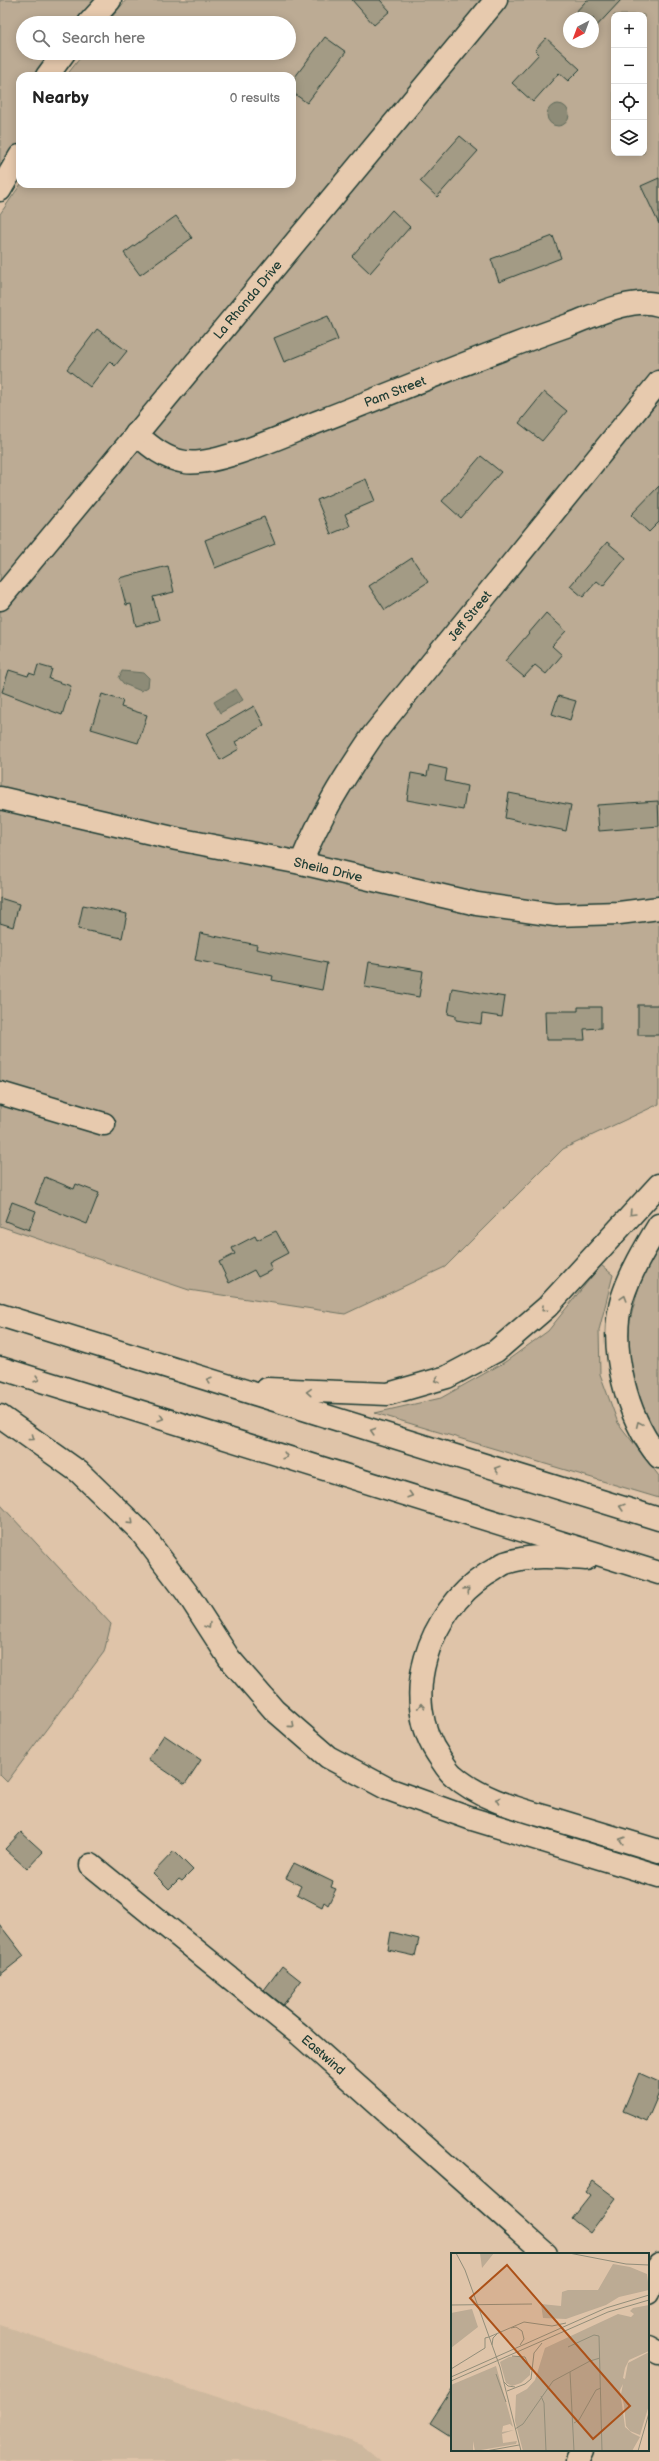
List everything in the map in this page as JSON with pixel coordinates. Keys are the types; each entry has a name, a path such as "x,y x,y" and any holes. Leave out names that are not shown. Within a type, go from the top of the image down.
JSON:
{"main road":[{"path":"95,16 110,0"},
{"name":"La Rhonda Drive","path":"0,599 496,0"},
{"path":"50,72 59,60"},
{"path":"0,190 16,163"},
{"name":"Pam Street","path":"136,434 157,453 185,462 205,462 295,431 534,337 616,308 654,303 659,305"},
{"name":"Jeff Street","path":"301,863 317,823 337,787 373,736 659,382"},
{"name":"Sheila Drive","path":"0,798 163,836 301,863 477,904 554,915 619,913 659,908"},
{"path":"0,1093 104,1124"},
{"path":"231,1387 331,1394 388,1394 447,1377 496,1351 547,1307 659,1185"},
{"path":"659,1225 642,1254 622,1300 617,1348 626,1394 648,1444 659,1457"},
{"path":"0,1315 659,1519"},
{"path":"0,1368 659,1573"},
{"path":"0,1416 79,1472 140,1531 188,1593 229,1658 274,1710 328,1757 388,1789 469,1818 659,1876"},
{"path":"622,1561 544,1556 504,1563 474,1583 449,1610 432,1640 420,1677 420,1711 430,1744 452,1774 478,1793 534,1813 659,1851"},
{"name":"Eastwind","path":"92,1865 299,2034 545,2253"},
{"path":"649,2290 659,2265"},
{"path":"649,2348 659,2353"},
{"path":"577,2461 582,2451"}],"shaded area":[{"path":"0,0 112,0 98,16 16,16 16,60 60,60 50,72 16,72 16,163 0,190"},
{"path":"126,0 659,0 659,1104 563,1149 445,1267 345,1314 189,1290 0,1226 0,214 18,188 296,188 296,72 69,72 79,60 296,60 296,16 113,16"},
{"path":"554,104 562,104 569,111 569,119 562,126 554,126 547,119 547,111"},
{"path":"122,671 144,673 149,678 148,687 141,691 124,684 119,678"},
{"path":"236,689 243,700 220,713 214,702"},
{"path":"659,1246 659,1443 655,1438 629,1370 629,1324 644,1267"},
{"path":"601,1265 613,1275 599,1330 600,1374 618,1423 659,1476 659,1498 375,1413 441,1398 505,1362 548,1331"},
{"path":"0,1504 111,1624 104,1652 7,1782 0,1775"},
{"path":"0,2325 362,2445 381,2461 0,2461"}],"building":[{"path":"352,0 380,0 390,11 374,25"},
{"path":"587,0 621,0 599,24 599,12 576,12"},
{"path":"325,37 346,52 307,103 296,95 296,76"},
{"path":"546,38 580,69 568,81 559,73 533,102 512,83 539,54 535,50"},
{"path":"460,136 478,151 437,197 420,181"},
{"path":"659,178 659,224 641,186"},
{"path":"392,210 410,227 370,273 352,256"},
{"path":"176,216 192,238 140,275 124,253"},
{"path":"553,236 561,258 499,282 491,259"},
{"path":"328,316 338,340 284,362 274,338"},
{"path":"97,329 127,351 115,366 110,361 90,387 67,369"},
{"path":"544,392 567,411 542,441 519,423"},
{"path":"481,456 501,472 461,518 442,501"},
{"path":"366,479 375,501 345,514 350,526 331,534 317,500"},
{"path":"659,486 659,522 649,532 631,515"},
{"path":"264,517 275,544 215,568 205,540"},
{"path":"607,542 626,558 603,586 597,581 583,597 570,586"},
{"path":"412,558 428,582 385,610 369,586"},
{"path":"168,566 174,592 153,597 159,620 136,626 131,604 126,605 119,578"},
{"path":"546,613 566,631 552,646 562,655 546,674 535,665 524,677 505,661"},
{"path":"38,665 52,669 49,679 71,686 62,715 2,692 9,670 28,676 29,673 35,675"},
{"path":"102,694 123,701 121,707 147,715 138,743 91,729"},
{"path":"558,696 576,701 570,720 552,714"},
{"path":"254,706 264,725 235,742 239,749 220,760 206,734"},
{"path":"429,765 447,769 445,781 467,786 463,810 407,800 411,773 427,776"},
{"path":"509,793 571,805 566,831 505,818"},
{"path":"658,801 659,826 599,831 597,805"},
{"path":"0,898 19,904 13,927 0,923"},
{"path":"83,905 127,914 122,938 78,929"},
{"path":"200,933 257,945 256,949 327,963 322,990 272,980 273,976 195,960"},
{"path":"369,962 423,971 419,997 365,987"},
{"path":"452,988 505,997 502,1017 482,1014 481,1024 456,1020 456,1016 448,1014"},
{"path":"638,1005 659,1005 659,1035 638,1035"},
{"path":"578,1007 601,1007 601,1028 584,1029 585,1040 546,1040 545,1011 578,1011"},
{"path":"45,1177 74,1189 76,1184 99,1193 87,1224 35,1203"},
{"path":"12,1202 36,1211 29,1230 5,1221"},
{"path":"276,1231 288,1253 269,1263 272,1270 258,1277 254,1270 229,1283 219,1262 235,1254 232,1248 255,1236 257,1240"},
{"path":"164,1735 201,1760 185,1784 148,1759"},
{"path":"21,1832 43,1852 27,1869 5,1849"},
{"path":"174,1851 193,1870 182,1881 179,1879 169,1889 153,1873"},
{"path":"294,1863 333,1882 331,1887 336,1889 328,1905 324,1902 322,1907 297,1894 301,1886 286,1878"},
{"path":"0,1925 24,1956 0,1975"},
{"path":"391,1932 419,1939 415,1956 388,1950"},
{"path":"282,1966 301,1981 283,2005 264,1990"},
{"path":"639,2073 659,2082 659,2093 647,2121 623,2111"},
{"path":"593,2181 616,2198 590,2233 572,2219 590,2196 585,2192"},
{"path":"451,2391 451,2436 430,2423"}]}
